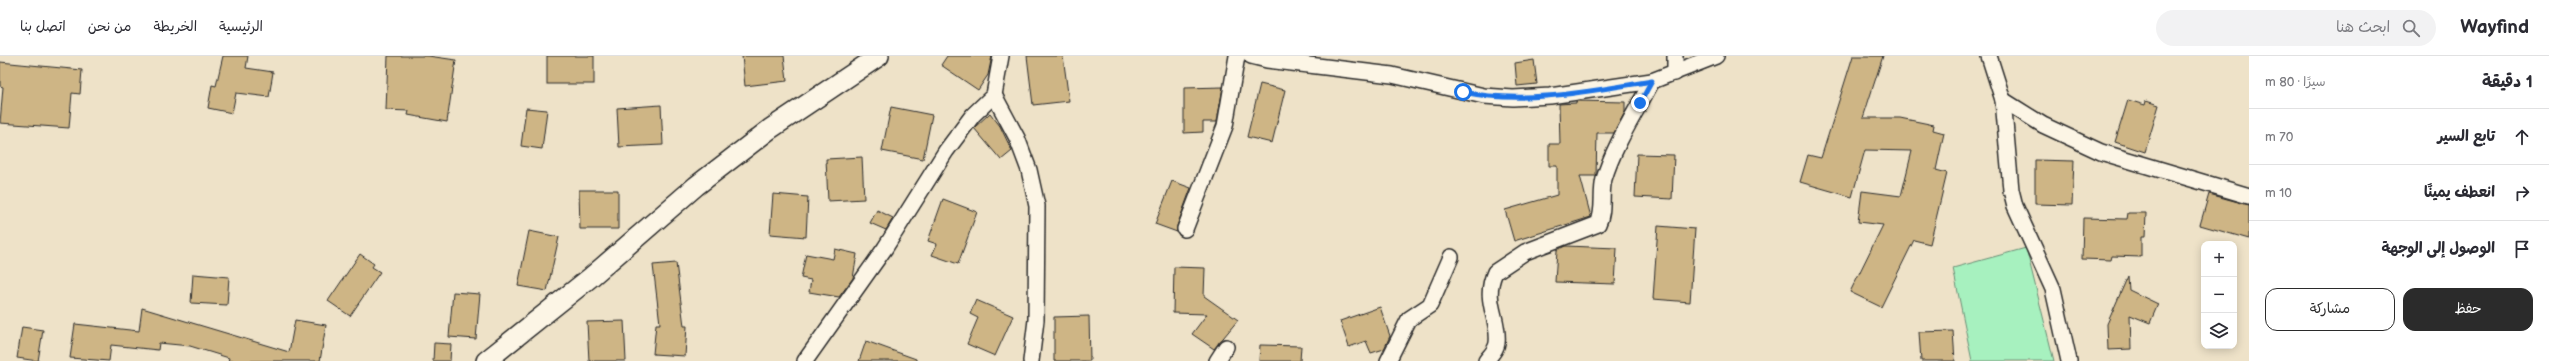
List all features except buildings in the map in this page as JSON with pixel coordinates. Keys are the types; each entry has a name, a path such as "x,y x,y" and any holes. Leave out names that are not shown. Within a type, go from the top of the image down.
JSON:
{"street":[{"path":"486,361 591,277 696,186 770,129 879,56"},
{"path":"805,361 885,248 946,151 973,115 994,95 1001,56"},
{"path":"1185,229 1225,126 1237,56"},
{"path":"1251,56 1267,60 1392,75 1484,96 1550,96 1652,81 1716,56"},
{"path":"1675,56 1675,73"},
{"path":"1989,56 2003,100 2015,206 2053,289 2070,361"},
{"path":"1486,361 1494,352 1497,343 1490,292 1495,272 1525,252 1598,224 1602,216 1602,190 1607,170 1652,81"},
{"path":"994,95 1017,138 1035,193 1039,223 1036,320 1030,361"},
{"path":"2003,100 2043,125 2101,152 2249,196"},
{"path":"1388,361 1410,319 1430,305 1451,256"},
{"path":"1217,361 1226,347"}],"green space":[{"path":"2026,248 2054,361 1972,361 1953,268"}],"route":[{"path":"1463,92 1484,96 1513,98 1550,96 1652,81 1640,103"}]}
